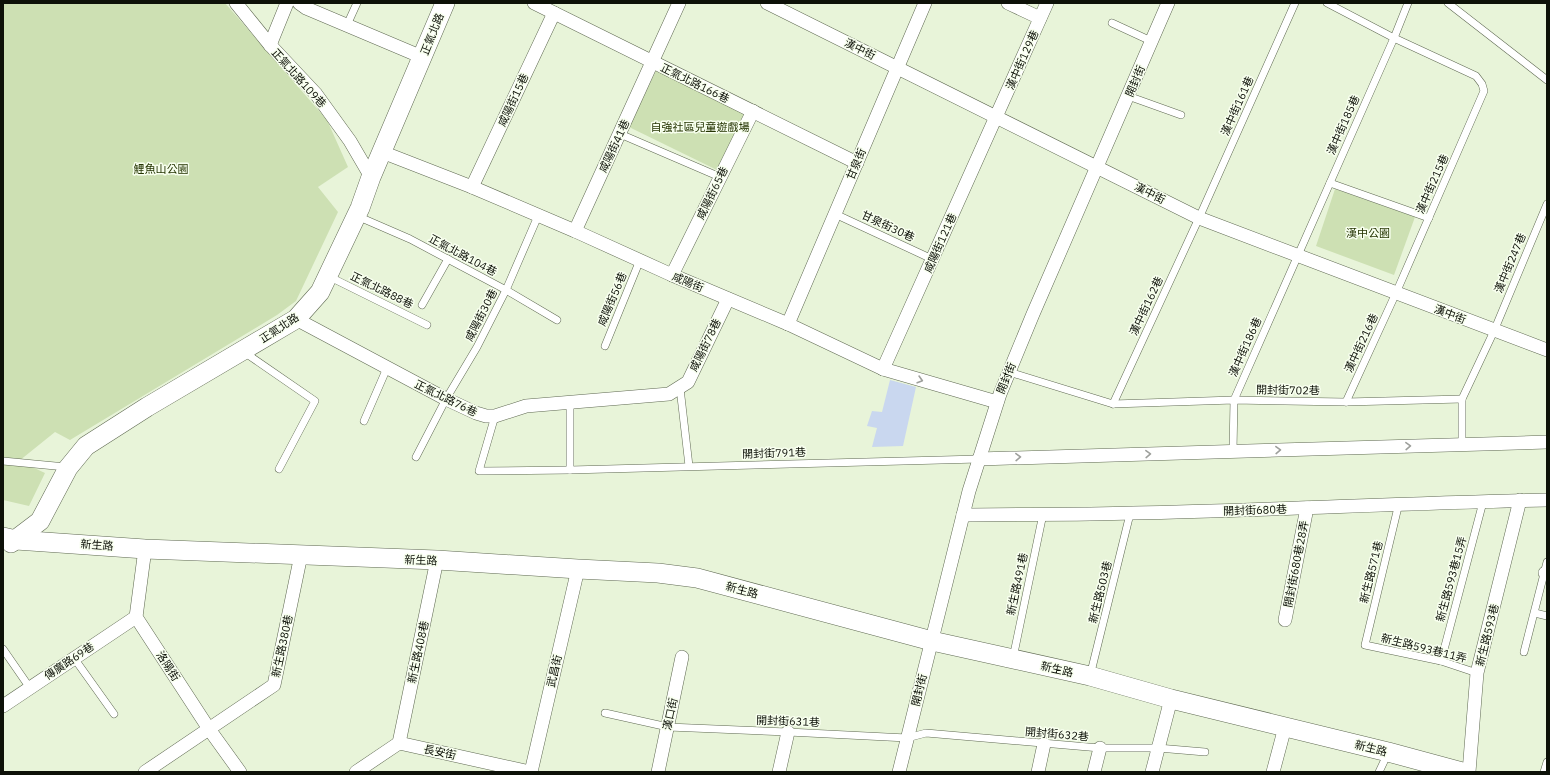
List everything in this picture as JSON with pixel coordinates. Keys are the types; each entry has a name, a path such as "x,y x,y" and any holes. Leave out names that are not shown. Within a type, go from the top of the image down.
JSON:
{"street":[{"name":"正氣北路109巷","path":"236,3 270,45 316,94 350,141 371,177"},
{"path":"270,45 287,3"},
{"path":"299,3 306,8 422,56"},
{"name":"正氣北路","path":"7,542 40,521 68,468 86,446 147,407 296,319 320,292 356,215 445,3"},
{"name":"正氣北路166巷","path":"534,3 857,162"},
{"name":"咸陽街41巷","path":"575,231 679,3"},
{"name":"漢中街","path":"767,3 1098,166 1199,218 1547,350"},
{"name":"甘泉街","path":"788,324 925,3"},
{"path":"1008,3 1040,18"},
{"name":"漢中街129巷","path":"997,116 1047,3"},
{"name":"開封街","path":"899,772 969,491 997,402 1032,314 1168,3"},
{"name":"咸陽街15巷","path":"472,187 554,13"},
{"name":"咸陽街65巷","path":"672,276 753,111"},
{"name":"咸陽街121巷","path":"883,369 997,116"},
{"name":"咸陽街","path":"382,152 472,187 575,231 672,276 788,324 883,369 997,402"},
{"name":"咸陽街78巷","path":"680,388 688,382 728,299"},
{"name":"正氣北路76巷","path":"296,319 446,399 476,413 496,416 526,406 659,396 670,394 680,388"},
{"path":"979,458 1547,442"},
{"name":"新生路593巷","path":"1469,772 1478,673 1520,500"},
{"name":"開封街680巷","path":"963,514 1130,514 1307,508 1399,503 1547,500"},
{"name":"開封街680巷28弄","path":"1285,620 1307,508"},
{"name":"新生路","path":"7,542 437,560 658,573 697,578 932,641 1090,676 1171,699 1388,752 1462,772"},
{"path":"136,617 146,549"},
{"name":"新生路380巷","path":"146,772 274,685 301,555"},
{"name":"新生路408巷","path":"399,743 437,560"},
{"name":"武昌街","path":"531,772 578,569"},
{"name":"傳廣路69巷","path":"3,706 136,617"},
{"name":"洛陽街","path":"136,617 240,772"},
{"name":"漢口街","path":"658,772 682,657"},
{"path":"1152,772 1171,699"},
{"path":"1273,772 1285,727"},
{"path":"779,772 788,732"},
{"path":"362,770 399,743"},
{"name":"長安街","path":"399,743 531,772"},
{"path":"1038,772 1044,744"},
{"path":"1094,772 1100,748"}],"lane":[{"path":"347,25 357,3"},
{"name":"漢中街161巷","path":"1199,218 1294,3"},
{"path":"1327,3 1394,38"},
{"name":"漢中街185巷","path":"1298,256 1408,3"},
{"path":"1448,3 1547,80"},
{"path":"1112,23 1152,41"},
{"name":"漢中街215巷","path":"1394,38 1476,76 1482,84 1484,91 1396,293"},
{"path":"1128,96 1181,115"},
{"path":"620,134 720,177"},
{"path":"1330,183 1429,218"},
{"name":"漢中街247巷","path":"1462,399 1494,331 1547,204"},
{"name":"甘泉街30巷","path":"835,214 932,259"},
{"name":"正氣北路104巷","path":"356,215 410,239 506,290 557,320"},
{"name":"咸陽街30巷","path":"416,457 446,399 477,347 506,290 538,216"},
{"name":"漢中街162巷","path":"1113,404 1199,218"},
{"name":"漢中街186巷","path":"1233,451 1234,400 1298,256"},
{"path":"422,305 448,259"},
{"name":"咸陽街56巷","path":"605,346 640,260"},
{"name":"正氣北路88巷","path":"328,276 427,325"},
{"name":"漢中街216巷","path":"1346,402 1396,293"},
{"path":"242,351 315,401 279,469"},
{"path":"364,422 387,368"},
{"name":"開封街702巷","path":"1009,372 1113,404 1234,400 1346,402 1462,399"},
{"path":"680,388 688,466"},
{"path":"1462,399 1462,444"},
{"path":"570,402 570,470"},
{"name":"開封街791巷","path":"496,416 479,471 570,470 979,458"},
{"path":"3,461 68,468"},
{"name":"新生路593巷15弄","path":"1441,661 1483,502"},
{"name":"新生路571巷","path":"1365,645 1399,503"},
{"name":"新生路491巷","path":"1013,658 1043,514"},
{"name":"新生路503巷","path":"1090,676 1130,514"},
{"path":"1524,652 1546,569"},
{"path":"1535,613 1547,616"},
{"name":"新生路593巷11弄","path":"1365,645 1441,661 1478,673"},
{"path":"3,649 30,688"},
{"path":"74,658 114,714"},
{"name":"開封街631巷","path":"605,713 668,727 907,738"},
{"name":"開封街632巷","path":"907,738 926,733 1100,748 1158,748 1205,752"},
{"path":"1379,772 1388,752"},
{"path":"1544,772 1547,762"}],"green space":[{"name":"鯉魚山公園","path":"3,3 225,3 327,120 348,167 318,187 338,212 296,301 277,315 70,440 55,432 19,461 45,473 29,506 3,500"},
{"name":"自強社區兒童遊戲場","path":"656,71 744,114 717,170 629,127"},
{"name":"漢中公園","path":"1335,189 1415,217 1394,275 1316,246"}],"building":[{"path":"890,380 916,387 903,446 872,447 877,428 867,426 872,411 882,412"}]}
